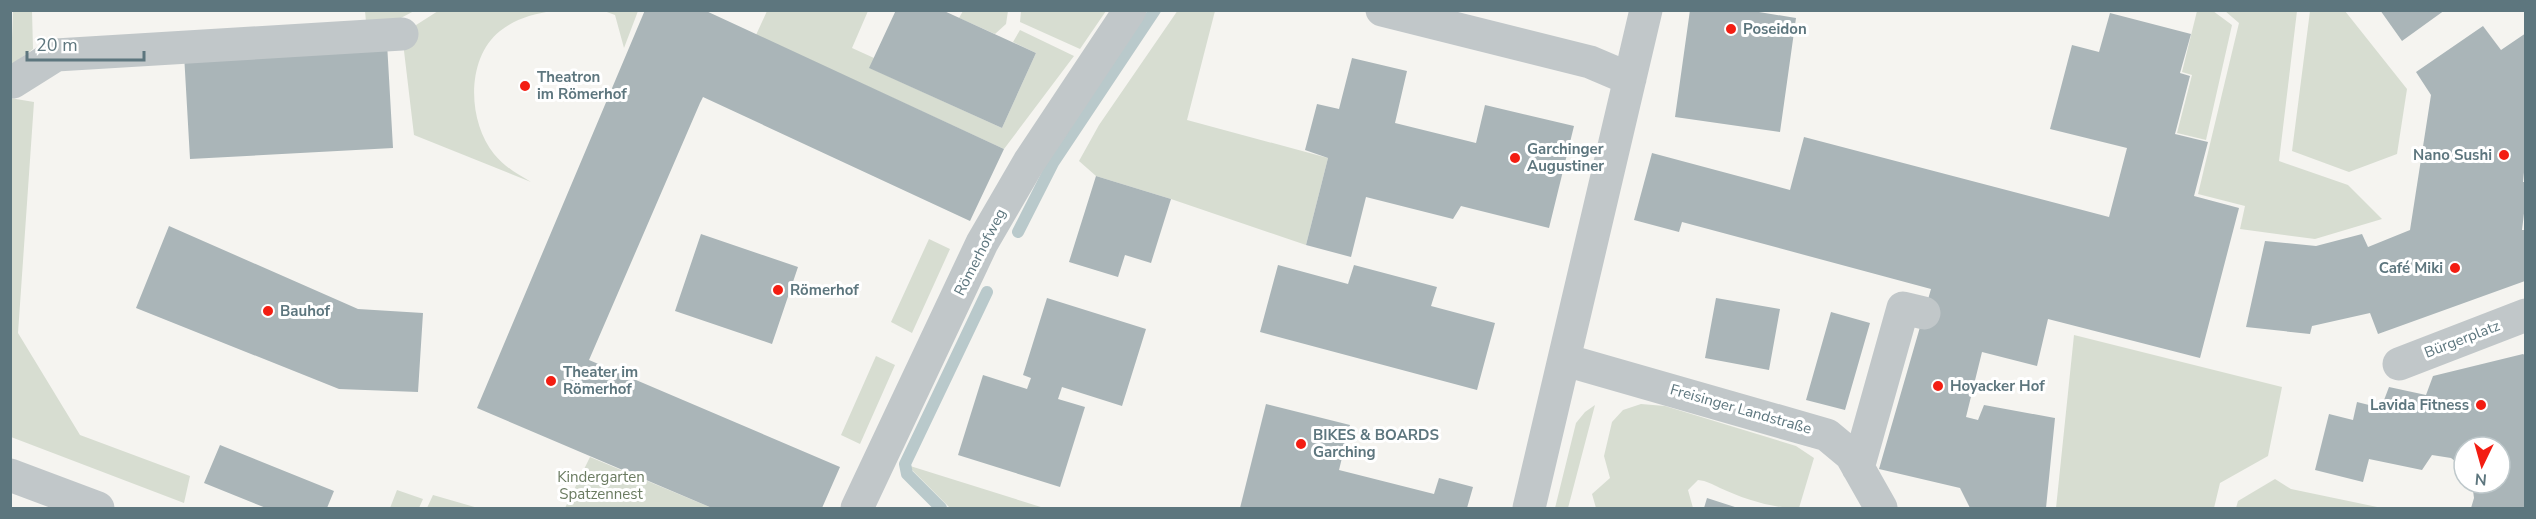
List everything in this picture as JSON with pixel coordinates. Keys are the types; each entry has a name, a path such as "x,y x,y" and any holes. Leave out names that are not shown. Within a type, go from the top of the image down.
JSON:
{"street":[{"name":"Römerhofweg","path":"857,508 982,243 1029,162 1130,10"},
{"path":"1382,10 1590,62 1630,79"},
{"path":"1529,508 1646,10"},
{"path":"13,82 56,55 402,34"},
{"path":"1858,468 1903,308 1924,313"},
{"name":"Bürgerplatz","path":"2399,364 2526,315"},
{"name":"Freisinger Landstraße","path":"1564,360 1827,435 1851,455 1881,508"},
{"path":"10,475 98,508"}],"green space":[{"path":"1021,10 1106,11 1080,49 1020,22"},
{"path":"1178,10 1215,11 1187,120 1328,158 1306,245 1096,176 1079,161 1099,125"},
{"path":"13,11 32,11 33,49 11,65"},
{"path":"365,11 414,11 399,19 366,22"},
{"path":"438,11 552,11 524,18 500,31 489,43 476,74 475,108 485,141 502,163 531,182 414,135 402,34"},
{"path":"604,11 638,11 624,48 615,15"},
{"path":"767,11 868,11 852,48 874,58 870,68 1002,128 1036,53 1013,42 1020,30 1074,56 1004,149 756,35"},
{"path":"963,11 1008,11 1006,24 995,34 959,18"},
{"path":"2197,11 2213,11 2232,25 2206,140 2177,133 2192,75 2182,72"},
{"path":"2225,11 2297,11 2279,161 2348,185 2382,219 2315,239 2240,229 2245,206 2198,194 2239,23"},
{"path":"2310,11 2345,11 2407,89 2397,154 2349,172 2292,151"},
{"path":"10,98 34,102 18,333 80,435 190,476 184,503 11,437"},
{"path":"929,239 950,249 912,333 891,322"},
{"path":"2074,335 2282,387 2268,456 2220,483 2214,508 2056,508"},
{"path":"876,356 895,365 860,444 841,435"},
{"path":"1641,404 1665,406 1796,446 1814,458 1799,508 1759,503 1698,480 1688,490 1693,508 1596,508 1592,494 1610,478 1604,456 1612,422 1623,410"},
{"path":"1595,405 1568,508 1555,508 1576,423"},
{"name":"Kindergarten Spatzennest","path":"590,457 712,508 565,508"},
{"path":"907,465 1044,508 950,508"},
{"path":"2275,479 2291,489 2382,508 2236,508 2238,501"},
{"path":"397,490 423,499 419,508 390,508"},
{"path":"433,495 478,508 427,508"}],"building":[{"path":"645,10 704,10 1004,149 970,221 703,97 589,360 840,467 822,508 712,508 477,408"},
{"path":"896,10 942,10 1036,53 1002,128 869,68"},
{"path":"1690,10 1747,10 1796,18 1780,132 1675,117"},
{"path":"2380,10 2445,10 2402,41"},
{"path":"2110,13 2191,34 2180,73 2190,76 2175,134 2208,142 2194,196 2239,208 2200,358 2048,319 2037,366 1982,352 1966,417 1978,420 1984,405 2055,418 2046,508 1970,508 1960,488 1879,469 1931,289 1682,222 1679,232 1634,220 1652,153 1790,190 1804,137 2109,217 2127,148 2050,129 2072,45 2099,52"},
{"path":"2483,26 2501,50 2526,33 2526,153 2523,182 2526,182 2526,197 2522,230 2526,230 2525,281 2378,334 2370,313 2312,326 2310,334 2246,327 2265,241 2316,246 2362,234 2368,247 2410,230 2431,95 2416,72"},
{"path":"387,43 393,148 190,159 184,54"},
{"path":"1352,58 1407,71 1395,123 1476,143 1485,105 1574,126 1549,228 1461,206 1453,219 1366,197 1351,257 1306,245 1328,158 1305,150 1317,104 1339,109"},
{"path":"1096,176 1171,199 1151,263 1125,255 1118,277 1069,262"},
{"name":"Bauhof","path":"169,226 358,309 423,313 418,392 339,389 136,308"},
{"path":"701,234 798,267 772,344 675,311"},
{"path":"1278,265 1348,284 1354,265 1437,287 1431,306 1495,323 1477,390 1260,332"},
{"path":"1047,298 1146,329 1122,406 1062,387 1058,399 1085,407 1060,487 958,455 983,375 1027,389 1031,378 1023,375"},
{"path":"1716,298 1780,309 1769,370 1705,358"},
{"path":"1831,312 1870,323 1845,410 1806,400"},
{"path":"2523,354 2526,356 2526,508 2471,508 2474,495 2512,495 2512,435 2452,435 2452,459 2432,455 2422,470 2369,459 2363,482 2315,470 2329,414 2353,420 2357,402 2381,408 2389,387 2426,395 2433,376"},
{"path":"1266,404 1350,425 1339,470 1434,494 1439,478 1473,487 1467,508 1240,508"},
{"path":"220,445 334,491 327,508 266,508 204,483"},
{"path":"1707,498 1738,508 1704,508"}],"waterway":[{"path":"1018,232 1053,163 1155,10"},
{"path":"941,508 907,474 905,464 987,292"}],"place":[{"name":"Poseidon","path":"1731,29"},
{"name":"Theatron im Römerhof","path":"525,86"},
{"name":"Nano Sushi","path":"2504,155"},
{"name":"Garchinger Augustiner","path":"1515,158"},
{"name":"Café Miki","path":"2455,268"},
{"name":"Römerhof","path":"778,290"},
{"name":"Bauhof","path":"268,311"},
{"name":"Theater im Römerhof","path":"551,381"},
{"name":"Hoyacker Hof","path":"1938,386"},
{"name":"Lavida Fitness","path":"2481,405"},
{"name":"BIKES & BOARDS Garching","path":"1301,444"}]}
